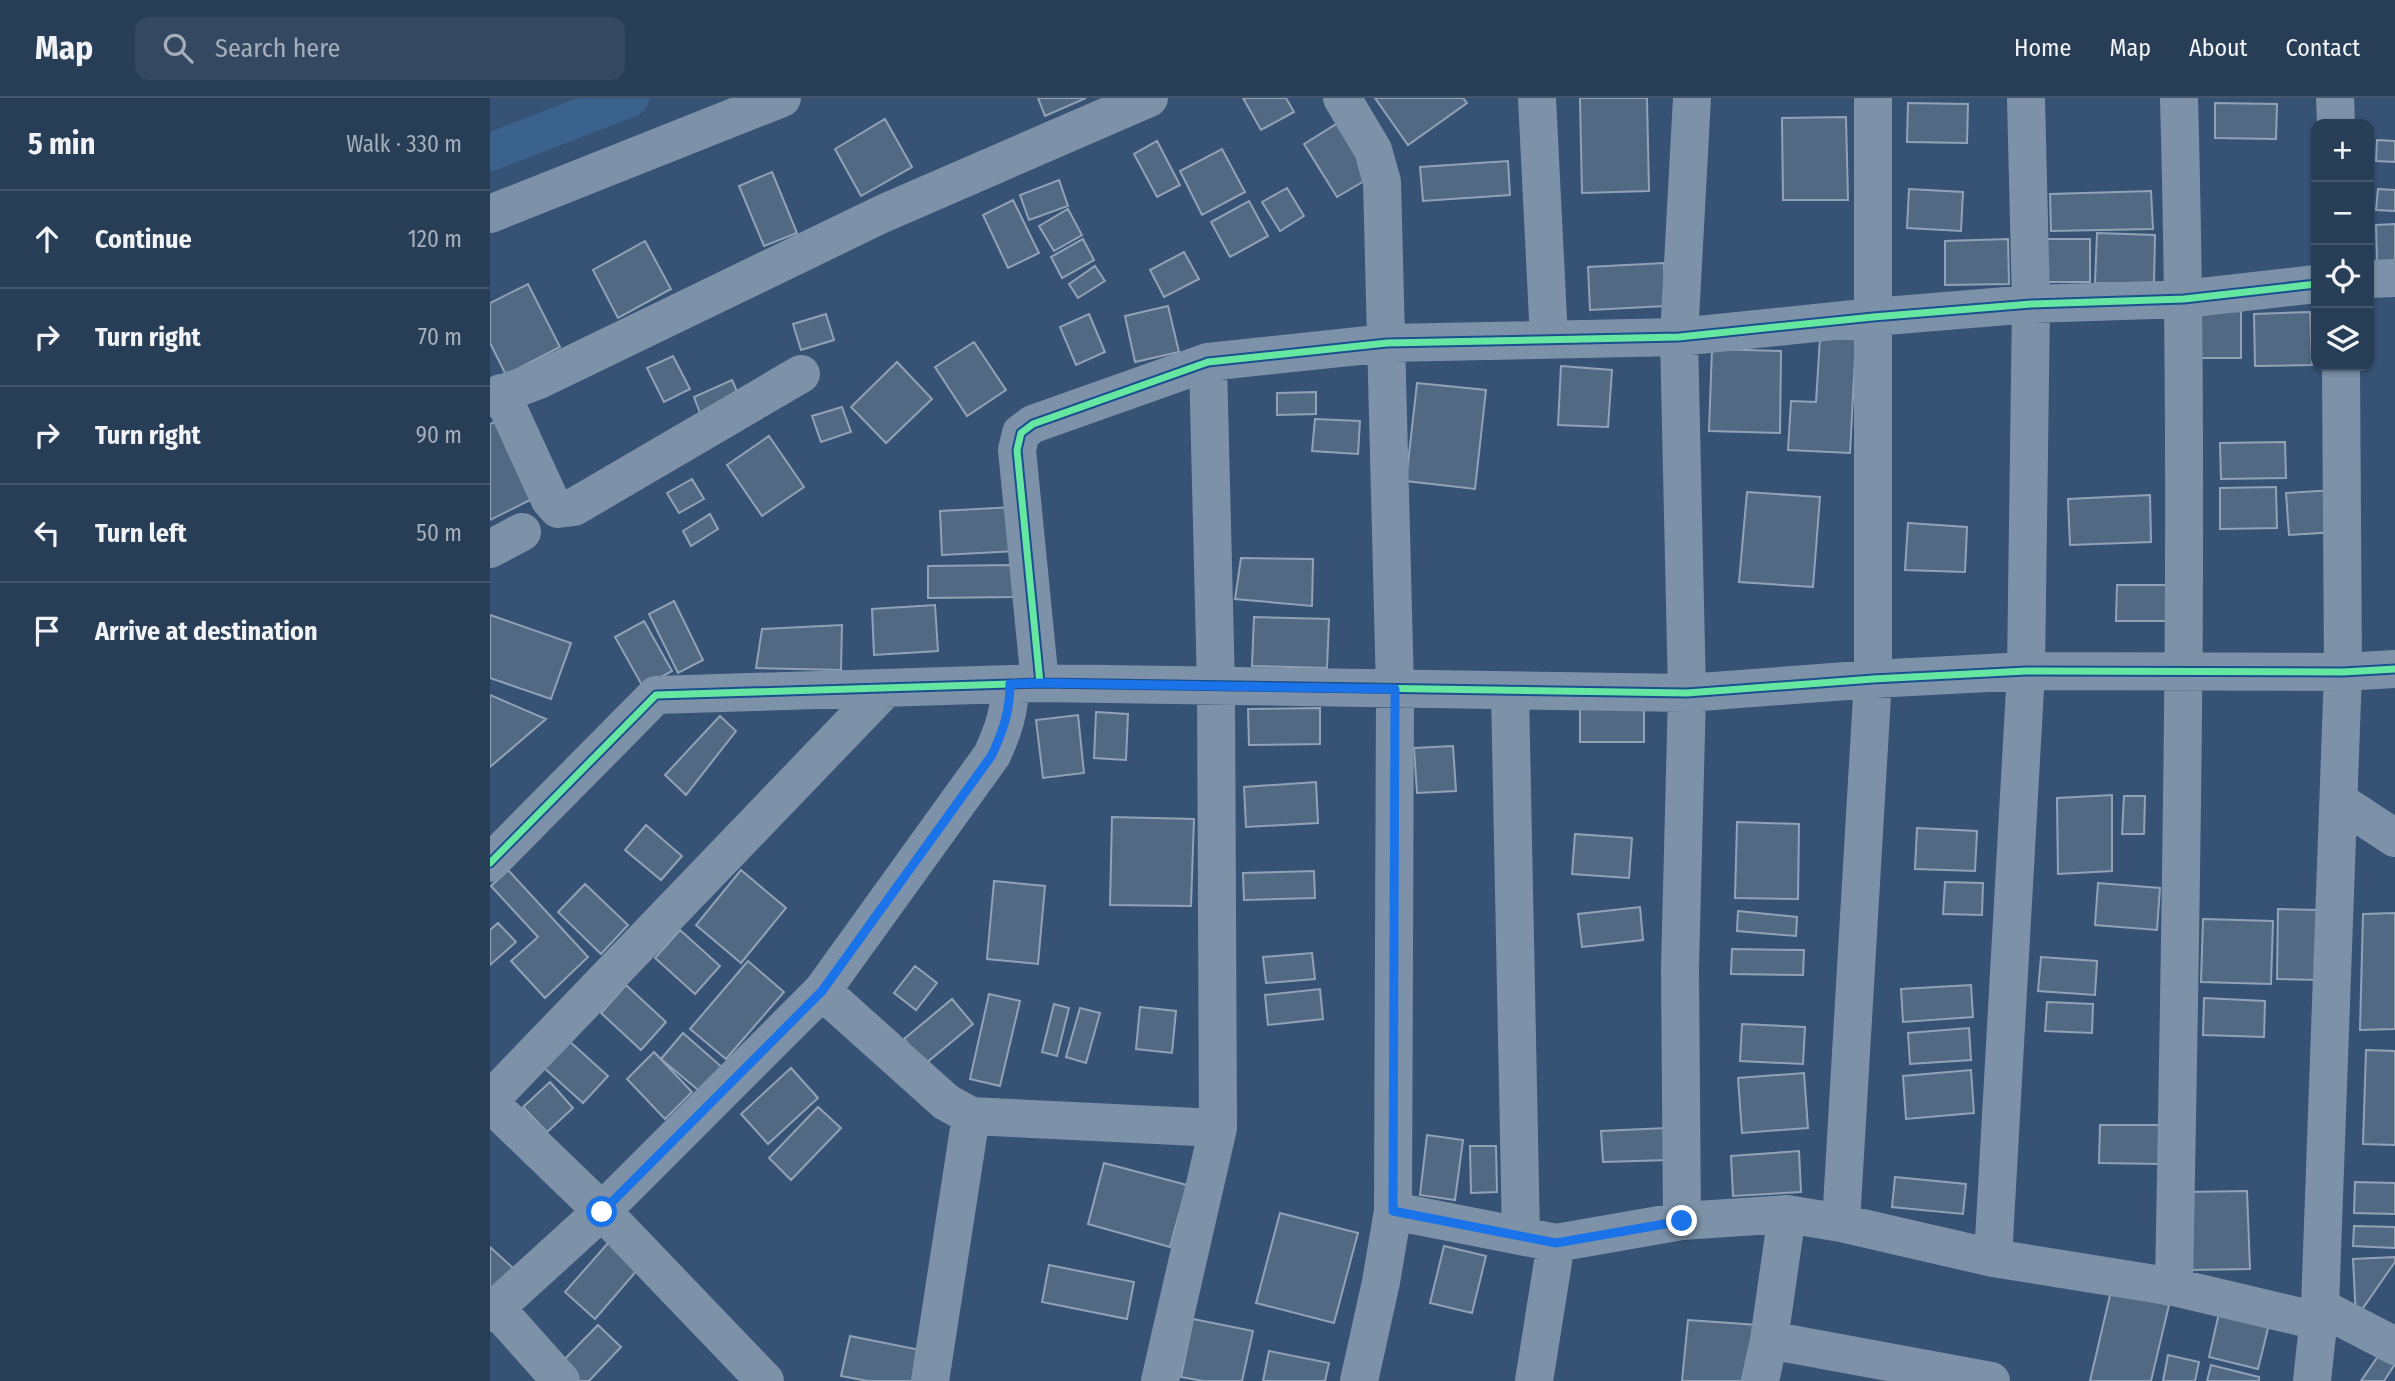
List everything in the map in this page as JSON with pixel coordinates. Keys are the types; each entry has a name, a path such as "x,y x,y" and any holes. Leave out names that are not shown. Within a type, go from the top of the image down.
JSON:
{"street":[{"path":"490,214 782,98"},
{"path":"802,374 574,507 558,509 550,500 495,395 539,380 882,214 1149,98"},
{"path":"1342,98 1373,149 1382,181 1395,689 1393,1211 1381,1282 1359,1381"},
{"path":"1537,98 1549,340"},
{"path":"1682,1221 1680,968 1687,693 1679,337 1692,98"},
{"path":"1842,1223 1873,679 1873,98"},
{"path":"1993,1258 2026,671 2031,304 2026,98"},
{"path":"2174,1287 2185,671 2184,299 2179,98"},
{"path":"2336,98 2336,119"},
{"path":"2374,279 2395,278"},
{"path":"561,1381 493,1310 602,1212 822,991 992,755 1004,729 1010,704 1025,684 1017,450 1021,433 1033,424 1208,362 1387,343 1679,337 1873,317 2031,304 2184,299 2311,285"},
{"path":"1160,1381 1217,1128 1216,687 1208,362"},
{"path":"2312,1381 2319,1314 2340,802 2343,672 2342,371"},
{"path":"490,863 656,695 1025,684 1687,693 2026,671 2343,672 2395,669"},
{"path":"765,1381 602,1212 490,1101 884,690"},
{"path":"1510,692 1538,1240 1534,1381"},
{"path":"2340,802 2395,838"},
{"path":"822,991 946,1102 971,1116 1217,1128"},
{"path":"930,1381 971,1116"},
{"path":"1393,1211 1538,1240 1682,1221 1787,1214 1842,1223 1993,1258 2319,1314 2395,1346"},
{"path":"1760,1381 1769,1340 1787,1214"},
{"path":"1769,1340 1992,1381"}],"building":[{"path":"1038,98 1086,98 1045,116"},
{"path":"1243,98 1286,98 1294,112 1261,130"},
{"path":"1375,98 1463,98 1467,103 1408,145"},
{"path":"1580,98 1647,98 1649,191 1582,193"},
{"path":"1908,103 1968,104 1967,143 1907,142"},
{"path":"2215,103 2277,104 2276,139 2215,138"},
{"path":"1846,117 1848,200 1783,200 1782,118"},
{"path":"885,119 912,167 861,196 835,149"},
{"path":"1338,123 1371,177 1337,197 1304,144"},
{"path":"2377,140 2395,141 2395,162 2376,161"},
{"path":"1157,141 1180,185 1157,197 1134,154"},
{"path":"1222,149 1245,192 1202,215 1180,171"},
{"path":"1508,161 1510,195 1423,201 1420,167"},
{"path":"772,172 797,233 764,246 739,186"},
{"path":"1059,180 1068,206 1029,220 1020,195"},
{"path":"1287,188 1304,216 1280,231 1262,202"},
{"path":"1909,189 1963,192 1961,231 1907,228"},
{"path":"2378,189 2395,190 2395,211 2376,210"},
{"path":"2151,191 2153,229 2051,231 2050,194"},
{"path":"1013,200 1039,253 1008,268 983,215"},
{"path":"1249,201 1268,236 1230,257 1211,222"},
{"path":"1068,209 1082,235 1054,251 1039,226"},
{"path":"2395,224 2395,262 2377,262 2376,225"},
{"path":"2097,233 2155,235 2154,284 2095,283"},
{"path":"1083,239 1094,260 1062,278 1051,257"},
{"path":"2008,239 2009,284 1945,285 1945,241"},
{"path":"2039,239 2090,239 2090,282 2038,282"},
{"path":"645,241 671,289 618,318 593,270"},
{"path":"1184,252 1199,279 1164,297 1150,270"},
{"path":"1664,263 1666,306 1590,310 1588,267"},
{"path":"1095,266 1105,281 1078,298 1069,284"},
{"path":"528,284 560,347 506,375 490,343 490,303"},
{"path":"1168,306 1179,352 1135,362 1125,316"},
{"path":"2241,311 2241,358 2197,358 2197,312"},
{"path":"2310,312 2311,365 2255,366 2254,314"},
{"path":"826,314 834,340 801,350 793,324"},
{"path":"1089,314 1105,352 1076,365 1060,327"},
{"path":"1820,338 1856,339 1850,453 1788,450 1791,401 1816,402"},
{"path":"974,342 1006,390 967,416 935,367"},
{"path":"1712,349 1781,351 1780,433 1709,431"},
{"path":"673,356 690,389 664,402 647,368"},
{"path":"897,362 932,399 886,443 851,407"},
{"path":"1561,366 1612,370 1608,427 1558,425"},
{"path":"732,380 739,396 700,413 694,397"},
{"path":"1417,383 1486,390 1475,489 1406,481"},
{"path":"1316,392 1316,414 1277,415 1277,393"},
{"path":"842,407 851,432 821,442 812,416"},
{"path":"1315,419 1360,421 1358,454 1312,451"},
{"path":"497,421 534,498 490,520 490,424"},
{"path":"769,436 804,487 762,516 727,465"},
{"path":"2285,442 2286,478 2221,479 2220,443"},
{"path":"692,479 704,499 679,513 667,493"},
{"path":"2276,487 2277,528 2220,529 2220,488"},
{"path":"2334,490 2337,532 2289,535 2286,493"},
{"path":"1747,492 1820,497 1813,587 1739,582"},
{"path":"2150,495 2151,542 2070,545 2068,499"},
{"path":"1014,507 1017,551 942,555 940,511"},
{"path":"710,514 718,529 691,546 683,531"},
{"path":"1908,523 1967,527 1965,572 1905,570"},
{"path":"1241,558 1313,559 1312,606 1235,599"},
{"path":"1013,565 1014,597 928,598 928,566"},
{"path":"2117,585 2175,585 2175,621 2116,621"},
{"path":"674,601 703,660 678,673 649,614"},
{"path":"935,605 938,651 874,655 872,609"},
{"path":"490,615 571,643 551,699 490,678"},
{"path":"1254,617 1329,619 1327,668 1252,666"},
{"path":"644,621 672,671 643,687 615,637"},
{"path":"842,625 841,670 756,668 762,629"},
{"path":"490,695 546,719 490,767"},
{"path":"1644,704 1644,742 1580,742 1580,705"},
{"path":"1320,708 1320,744 1249,745 1248,709"},
{"path":"1096,712 1128,714 1126,760 1094,758"},
{"path":"1078,715 1084,773 1043,778 1036,720"},
{"path":"720,716 736,731 686,795 665,775"},
{"path":"1453,746 1456,791 1417,793 1414,748"},
{"path":"1316,782 1318,823 1246,827 1244,787"},
{"path":"2112,795 2112,871 2058,874 2057,798"},
{"path":"2124,796 2145,796 2144,834 2122,834"},
{"path":"1112,817 1194,819 1191,906 1110,905"},
{"path":"1737,822 1799,824 1798,899 1735,898"},
{"path":"646,825 682,856 661,880 625,850"},
{"path":"1917,828 1977,831 1975,871 1915,869"},
{"path":"1575,834 1632,838 1629,878 1572,874"},
{"path":"508,870 588,957 545,998 511,961 538,937 491,886"},
{"path":"741,870 786,908 741,963 696,925"},
{"path":"1314,871 1315,898 1244,900 1243,873"},
{"path":"994,881 1045,886 1038,964 987,959"},
{"path":"1945,882 1983,883 1982,915 1943,914"},
{"path":"2098,883 2160,888 2157,930 2095,925"},
{"path":"585,884 628,925 601,954 558,912"},
{"path":"1640,907 1643,940 1582,947 1578,914"},
{"path":"2278,909 2319,910 2318,980 2277,979"},
{"path":"1738,911 1797,917 1796,936 1737,931"},
{"path":"2395,913 2395,1029 2360,1030 2363,914"},
{"path":"2203,919 2273,921 2271,984 2201,982"},
{"path":"498,923 516,942 490,965 490,930"},
{"path":"680,930 720,966 695,994 655,958"},
{"path":"1732,949 1804,950 1803,975 1731,974"},
{"path":"1312,953 1315,979 1266,983 1263,957"},
{"path":"2041,957 2097,961 2095,995 2038,991"},
{"path":"748,961 784,992 726,1059 690,1029"},
{"path":"915,966 937,983 916,1010 894,993"},
{"path":"626,985 666,1022 641,1050 601,1013"},
{"path":"1971,985 1973,1017 1903,1022 1901,989"},
{"path":"1320,989 1323,1019 1268,1025 1265,995"},
{"path":"989,994 1020,1001 1000,1086 970,1079"},
{"path":"2204,998 2265,1001 2264,1037 2203,1035"},
{"path":"952,999 973,1024 925,1064 904,1039"},
{"path":"2047,1002 2093,1004 2092,1033 2045,1031"},
{"path":"1054,1004 1069,1008 1057,1056 1042,1052"},
{"path":"1140,1007 1176,1011 1172,1053 1136,1049"},
{"path":"1080,1008 1100,1013 1086,1063 1066,1057"},
{"path":"1742,1024 1805,1027 1803,1064 1740,1061"},
{"path":"1969,1028 1971,1060 1910,1064 1908,1033"},
{"path":"683,1033 724,1069 703,1094 661,1059"},
{"path":"568,1040 608,1076 583,1103 543,1067"},
{"path":"2366,1050 2395,1051 2395,1145 2363,1144"},
{"path":"654,1052 692,1092 665,1119 627,1079"},
{"path":"791,1068 818,1098 768,1144 741,1114"},
{"path":"1971,1070 1974,1113 1906,1119 1903,1076"},
{"path":"1804,1073 1808,1128 1742,1133 1738,1078"},
{"path":"550,1082 573,1108 547,1132 523,1107"},
{"path":"818,1107 841,1128 791,1180 769,1158"},
{"path":"2100,1125 2163,1125 2162,1164 2099,1163"},
{"path":"1666,1128 1668,1160 1603,1162 1601,1131"},
{"path":"1427,1135 1463,1140 1455,1200 1420,1195"},
{"path":"1470,1146 1496,1146 1497,1192 1471,1193"},
{"path":"1799,1151 1801,1192 1733,1196 1731,1156"},
{"path":"1104,1163 1187,1185 1170,1247 1088,1224"},
{"path":"1895,1177 1966,1184 1963,1214 1892,1207"},
{"path":"2355,1182 2395,1183 2395,1214 2354,1213"},
{"path":"2247,1191 2250,1269 2188,1270 2186,1192"},
{"path":"1280,1213 1358,1233 1334,1323 1256,1303"},
{"path":"2354,1226 2395,1227 2395,1248 2353,1246"},
{"path":"609,1242 639,1268 595,1319 565,1292"},
{"path":"1444,1246 1486,1256 1472,1313 1430,1303"},
{"path":"490,1247 513,1268 490,1289"},
{"path":"2395,1257 2395,1262 2356,1318 2353,1259"},
{"path":"1049,1265 1134,1282 1127,1319 1042,1302"},
{"path":"2111,1291 2169,1305 2151,1381 2090,1381"},
{"path":"2219,1313 2269,1324 2258,1369 2209,1357"},
{"path":"1193,1319 1253,1331 1242,1381 1203,1381 1181,1377"},
{"path":"1688,1320 1758,1325 1753,1381 1682,1381"},
{"path":"598,1325 621,1347 589,1381 567,1381 555,1369"},
{"path":"850,1336 920,1350 914,1381 868,1381 841,1376"},
{"path":"2383,1349 2395,1364 2384,1381 2361,1381"},
{"path":"1269,1351 1329,1363 1325,1381 1263,1381"},
{"path":"2168,1355 2199,1362 2195,1381 2163,1381"},
{"path":"2211,1365 2259,1377 2259,1381 2207,1381"}],"waterway":[{"path":"490,152 630,98"}],"cycle path":[{"path":"1040,683 1017,450 1021,433 1033,424 1208,362 1387,343 1679,337 1873,317 2031,304 2184,299 2311,285"},
{"path":"490,863 656,695 1040,683 1687,693 2026,671 2343,672 2395,669"}],"route":[{"path":"602,1212 822,991 992,755 1004,729 1010,704 1010,684 1040,683 1395,689 1393,1211 1556,1243 1682,1221"}]}
